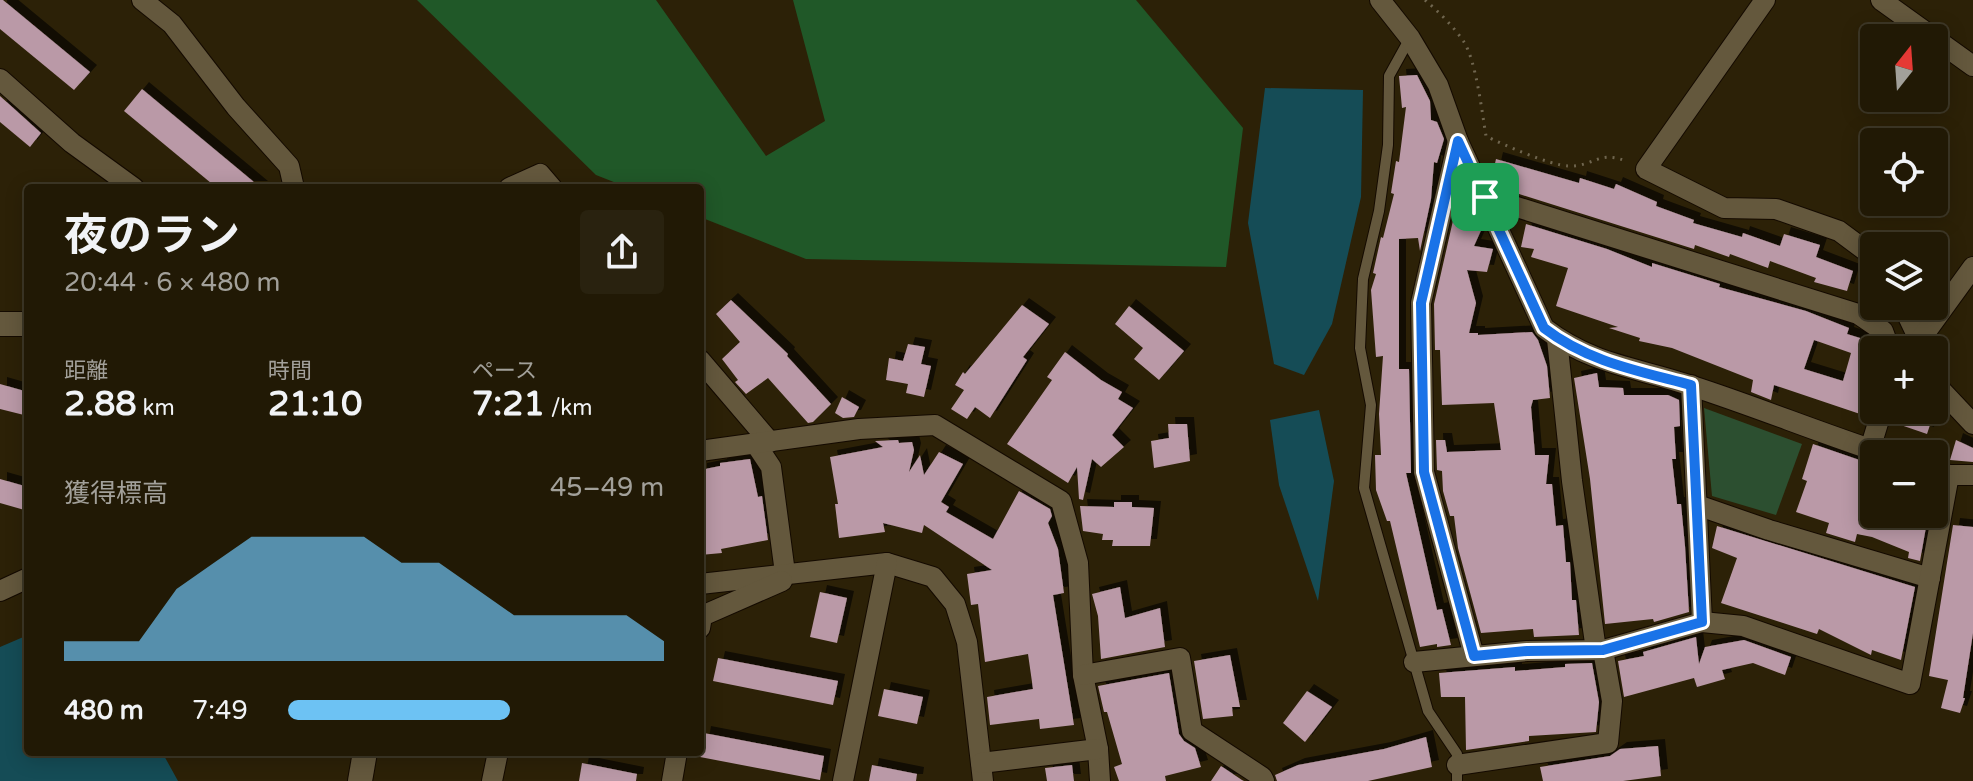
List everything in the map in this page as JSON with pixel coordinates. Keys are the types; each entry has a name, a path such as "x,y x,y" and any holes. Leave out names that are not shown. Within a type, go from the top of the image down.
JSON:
{"street":[{"path":"142,0 172,24 236,107 289,166 293,184"},
{"path":"1380,0 1410,38 1438,85 1458,141 1544,328 1569,347 1604,361 1691,385 1860,446"},
{"path":"1765,0 1646,169 1724,208 1776,209 1839,231 1860,247"},
{"path":"1881,0 1973,66"},
{"path":"0,79 72,143 128,184"},
{"path":"1458,141 1421,303 1424,472 1474,656"},
{"path":"518,184 540,174 549,184"},
{"path":"1485,197 1858,314 1883,331 1885,336"},
{"path":"1928,336 1973,267"},
{"path":"0,324 24,324"},
{"path":"1457,773 1608,743 1612,701 1599,650 1572,481 1557,339"},
{"path":"704,365 763,442 794,572"},
{"path":"1691,385 1702,622"},
{"path":"1948,397 1973,424"},
{"path":"704,450 859,429 935,425 1061,501 1078,563 1083,675 1098,749 1100,781"},
{"path":"1948,473 1973,475"},
{"path":"1697,505 1930,578"},
{"path":"1414,662 1527,651 1599,650 1702,622 1743,626 1910,684 1930,578 1935,528"},
{"path":"843,781 887,563"},
{"path":"704,583 887,563 933,577 955,604 967,642 982,772 1098,749"},
{"path":"704,615 794,572"},
{"path":"0,591 24,580"},
{"path":"1083,675 1180,658 1192,731 1264,781"},
{"path":"360,781 364,756"},
{"path":"492,781 497,756"},
{"path":"672,781 676,756"}],"lane":[{"path":"1410,38 1389,76 1388,145 1379,211 1363,279 1360,348 1371,405 1364,488 1428,711 1457,754 1457,773"}],"path":[{"path":"1425,0 1466,45 1480,96 1486,136 1505,147 1569,166 1612,155 1646,169"}],"green space":[{"path":"417,0 656,0 766,156 825,121 793,0 1136,0 1243,128 1226,267 806,259 704,219 704,184 619,184 596,175"},
{"path":"1704,408 1802,444 1776,515 1712,496"}],"water":[{"path":"1265,88 1363,90 1361,197 1332,324 1304,375 1274,364 1248,223"},
{"path":"1319,410 1334,481 1318,601 1279,485 1270,420"},
{"path":"24,637 24,756 164,756 178,781 0,781 0,647"}],"building":[{"path":"0,0 90,72 74,90 0,29"},
{"path":"1417,75 1430,101 1431,120 1437,122 1444,139 1437,163 1434,162 1431,199 1420,251 1418,238 1399,239 1399,369 1409,369 1411,473 1406,473 1437,610 1442,609 1451,645 1437,647 1437,644 1420,647 1390,521 1387,521 1376,490 1375,455 1381,455 1379,414 1383,356 1376,357 1371,290 1381,237 1394,194 1391,193 1396,161 1399,162 1406,107 1402,108 1399,76"},
{"path":"142,89 256,184 212,184 124,111"},
{"path":"0,96 41,133 30,147 0,122"},
{"path":"1496,159 1579,183 1580,178 1614,189 1616,184 1657,202 1656,206 1694,220 1693,223 1742,237 1743,233 1780,246 1784,234 1820,245 1816,257 1853,271 1847,291 1814,282 1816,278 1770,261 1768,268 1695,245 1694,249 1516,193 1518,187 1491,181"},
{"path":"1457,203 1473,205 1483,226 1474,246 1493,249 1487,272 1467,270 1476,303 1469,333 1532,332 1547,366 1550,398 1533,400 1531,407 1535,455 1549,455 1546,484 1552,484 1556,526 1563,525 1579,635 1534,637 1533,629 1481,633 1458,548 1454,516 1450,516 1443,491 1442,471 1437,470 1436,440 1445,440 1447,452 1501,450 1494,403 1442,405 1440,350 1435,350 1434,304"},
{"path":"1526,224 1607,249 1652,267 1652,263 1720,284 1719,287 1806,311 1849,328 1847,334 1860,338 1860,414 1774,385 1771,400 1751,392 1753,380 1672,348 1639,341 1640,338 1609,328 1618,327 1556,306 1568,268 1531,257 1534,249 1521,247","holes":["1814,340 1851,353 1843,381 1804,369"]},
{"path":"731,300 788,354 831,404 813,422 808,423 768,378 746,394 735,382 738,380 722,359 740,342 716,314"},
{"path":"1022,305 1049,324 1023,357 1027,360 990,418 975,407 967,419 951,409 964,390 955,385"},
{"path":"1129,306 1184,351 1159,380 1134,359 1143,348 1115,324"},
{"path":"908,344 925,347 921,364 931,366 924,397 906,393 908,384 886,380 889,358 903,361"},
{"path":"1065,352 1122,392 1118,399 1133,408 1112,435 1124,447 1101,467 1092,459 1083,500 1079,499 1077,467 1068,483 1007,444 1052,380 1047,377"},
{"path":"1597,373 1599,387 1623,388 1624,395 1668,395 1679,400 1680,426 1674,427 1676,459 1672,459 1677,504 1681,504 1689,612 1654,622 1653,619 1605,624 1590,479 1574,378"},
{"path":"0,384 24,391 24,415 0,409"},
{"path":"842,397 859,407 854,417 843,418 835,413"},
{"path":"1168,424 1187,424 1190,461 1154,468 1151,441 1169,438"},
{"path":"1898,424 1930,424 1927,434"},
{"path":"898,440 899,443 912,442 914,450 909,472 920,455 924,475 939,452 963,464 941,502 949,507 946,512 993,539 1019,491 1050,509 1052,516 1048,523 1058,549 1064,593 1053,595 1074,725 1040,729 1039,719 990,725 987,697 1033,689 1028,654 985,662 978,604 971,605 967,574 992,570 924,525 922,533 883,523 885,532 839,538 835,504 838,504 830,457 883,447 875,441"},
{"path":"1956,440 1973,448 1973,462 1950,460"},
{"path":"1813,444 1860,460 1860,528 1926,528 1920,561 1908,558 1909,552 1872,537 1857,534 1855,542 1826,533 1829,523 1796,512 1807,481 1802,479"},
{"path":"750,459 758,497 762,496 768,540 721,549 722,553 704,555 704,469 720,466 720,463"},
{"path":"0,479 24,486 24,510 0,503"},
{"path":"1114,502 1132,502 1132,507 1154,508 1150,546 1112,546 1113,540 1102,540 1103,534 1083,531 1080,506 1114,507"},
{"path":"1953,525 1973,527 1973,633 1965,698 1960,713 1941,708 1948,680 1929,676"},
{"path":"1717,526 1915,587 1901,660 1872,650 1871,655 1819,629 1817,634 1721,603 1737,558 1712,548"},
{"path":"1120,587 1125,618 1160,608 1165,647 1101,659 1098,616 1092,594"},
{"path":"820,592 847,598 837,643 810,637"},
{"path":"1696,637 1699,664 1705,647 1744,640 1791,657 1785,675 1753,663 1722,670 1725,679 1697,687 1694,678 1624,697 1618,661 1644,656 1643,652"},
{"path":"1230,655 1240,707 1232,707 1233,716 1203,719 1194,661"},
{"path":"718,658 838,681 833,705 713,681"},
{"path":"1592,663 1599,702 1596,732 1529,736 1529,741 1466,750 1465,697 1441,697 1439,673 1515,667 1515,671"},
{"path":"1169,673 1179,734 1195,748 1201,767 1165,776 1166,781 1119,781 1114,767 1122,764 1098,686"},
{"path":"884,689 923,697 917,724 878,716"},
{"path":"1307,691 1332,707 1305,742 1283,723"},
{"path":"704,733 824,756 820,780 700,757 704,756"},
{"path":"1426,737 1432,767 1368,781 1277,781 1275,775 1298,765 1384,749"},
{"path":"1658,746 1661,776 1623,781 1543,781 1540,767 1610,756 1620,749"},
{"path":"582,763 637,774 636,781 579,781"},
{"path":"872,765 917,774 916,781 869,781"},
{"path":"1072,765 1074,781 1047,781 1045,768"},
{"path":"1221,766 1242,780 1244,781 1211,781"}],"route":[{"path":"1458,141 1485,197 1544,328 1569,347 1604,361 1691,385 1702,622 1603,650 1527,651 1474,656 1424,472 1421,303 1458,141"}]}
